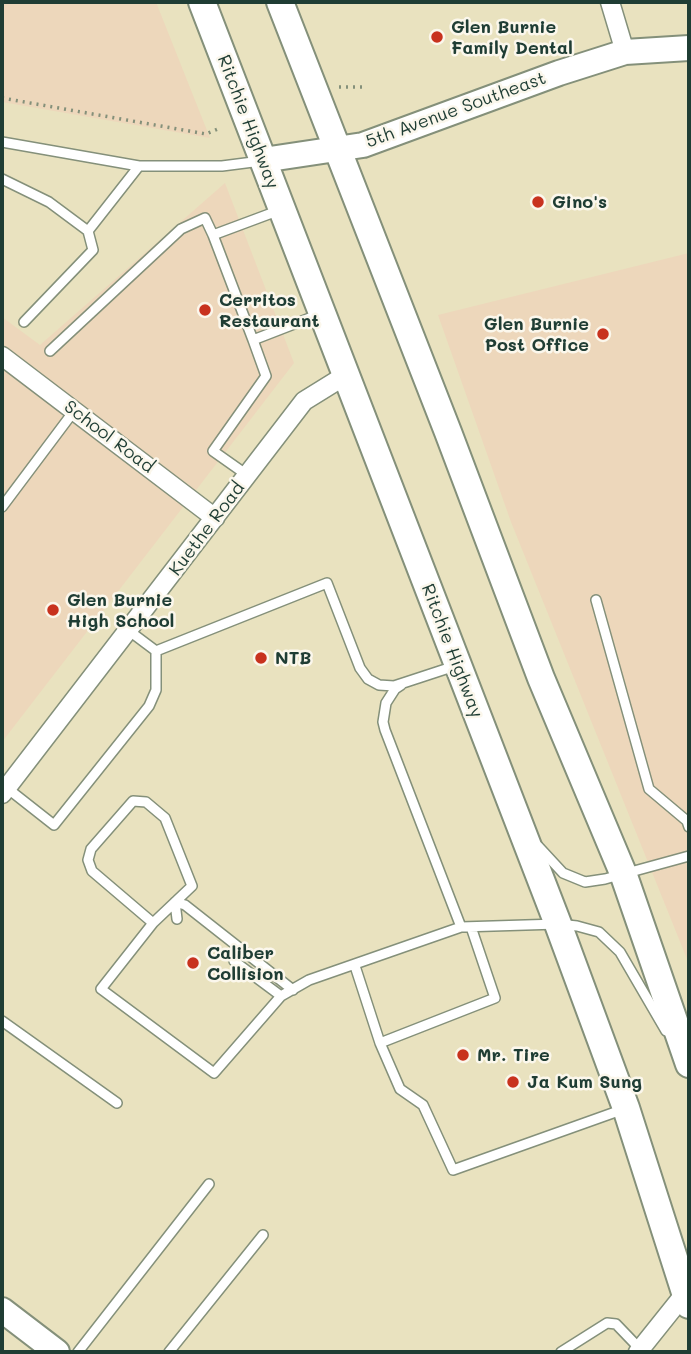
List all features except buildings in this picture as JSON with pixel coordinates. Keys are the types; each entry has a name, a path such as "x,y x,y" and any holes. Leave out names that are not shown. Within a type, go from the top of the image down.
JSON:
{"main road":[{"name":"Ritchie Highway","path":"202,2 558,924 626,1108 687,1299"},
{"path":"279,2 541,678 623,873 689,1064"}],"street":[{"path":"610,2 625,52"},
{"name":"5th Avenue Southeast","path":"263,160 363,145 547,77 625,52 689,48"},
{"name":"School Road","path":"2,356 215,518"},
{"name":"Kuethe Road","path":"4,791 304,401 346,375"},
{"path":"639,1350 687,1299"},
{"path":"2,1310 57,1352"}],"lane":[{"path":"2,142 139,166 222,166 263,160"},
{"path":"88,231 139,166"},
{"path":"2,179 49,202 88,231 93,250 24,322"},
{"path":"213,235 282,209"},
{"path":"50,351 181,229 205,218 266,376 213,451 247,475"},
{"path":"253,340 322,313"},
{"path":"2,508 75,411"},
{"path":"156,651 327,583 363,675 379,685 401,685 457,665"},
{"path":"596,600 649,789 687,821 689,827"},
{"path":"128,630 156,651"},
{"path":"4,791 54,825 149,706 156,690 156,651"},
{"path":"401,685 389,696 386,703 384,730 461,927"},
{"path":"153,923 92,871 88,860 91,849 132,801 146,802 165,818 192,886 153,923 101,989 214,1073 281,996 310,981 461,927 558,924 590,929 607,938 620,952 689,1072"},
{"path":"516,817 533,841 563,873 585,882 689,856"},
{"path":"176,902 177,919"},
{"path":"176,902 185,905 293,990"},
{"path":"380,1043 495,998 471,927"},
{"path":"234,961 281,996"},
{"path":"355,966 380,1043 400,1089 423,1105 453,1170 626,1108"},
{"path":"2,1021 117,1103"},
{"path":"78,1352 209,1184"},
{"path":"169,1352 263,1235"},
{"path":"561,1352 607,1324 616,1324 639,1350"}],"path":[{"path":"334,88 366,87"},
{"path":"2,98 206,134 218,129"}],"shaded area":[{"path":"2,2 156,2 210,138 2,102"},
{"path":"225,183 294,363 2,742 2,317 40,345"},
{"path":"689,253 689,964 511,522 438,315"}],"place":[{"name":"Glen Burnie Family Dental","path":"437,37"},
{"name":"Gino's","path":"538,202"},
{"name":"Cerritos Restaurant","path":"205,310"},
{"name":"Glen Burnie Post Office","path":"603,334"},
{"name":"Glen Burnie High School","path":"53,610"},
{"name":"NTB","path":"261,658"},
{"name":"Caliber Collision","path":"193,963"},
{"name":"Mr. Tire","path":"463,1055"},
{"name":"Ja Kum Sung","path":"513,1082"}]}
